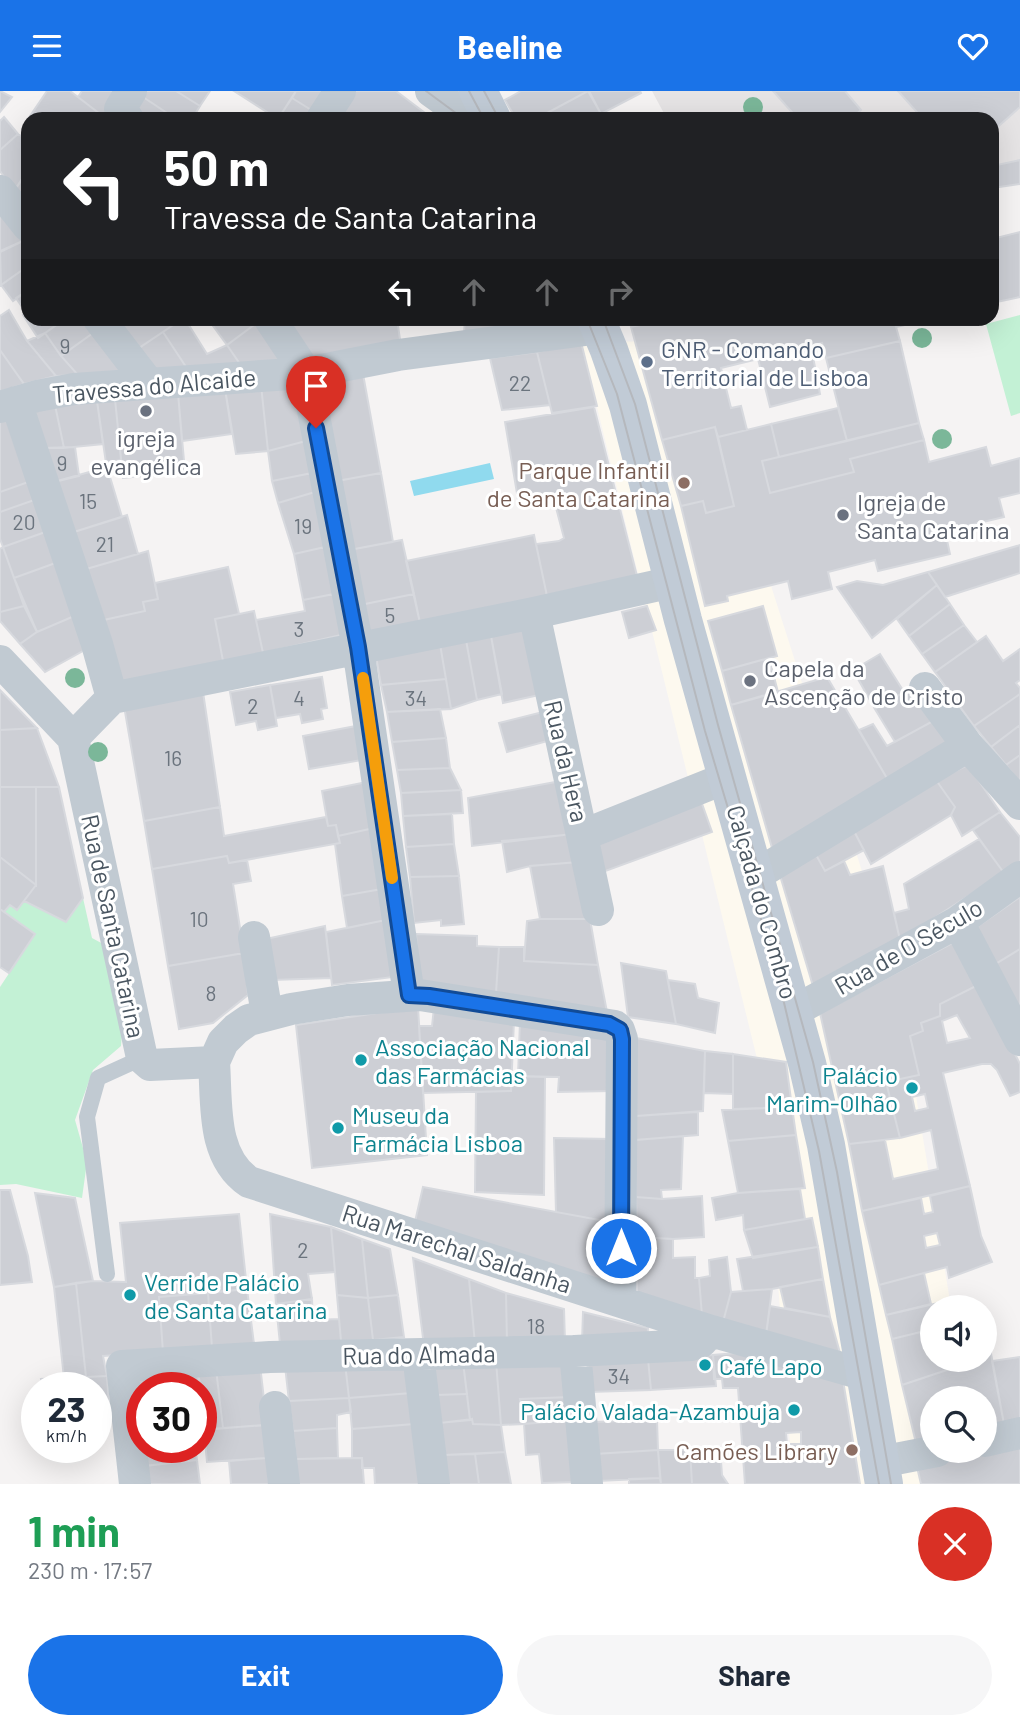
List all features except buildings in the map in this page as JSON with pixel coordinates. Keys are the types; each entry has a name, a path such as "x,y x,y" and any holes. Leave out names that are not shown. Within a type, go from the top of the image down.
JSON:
{"street":[{"path":"326,112 340,91"},
{"path":"431,91 481,106"},
{"path":"0,191 21,217"},
{"path":"104,326 149,384"},
{"path":"275,326 306,373 358,647 409,995"},
{"name":"Travessa do Alcaide","path":"8,404 74,389 306,373 398,355 602,332"},
{"name":"Calçada do Combro","path":"602,332 628,405 726,778 794,1011 826,1145 882,1473"},
{"path":"8,404 97,644 112,698"},
{"path":"0,661 73,738 112,698 534,613 673,582"},
{"name":"Rua da Hera","path":"534,613 598,910"},
{"path":"925,688 968,746 1020,804"},
{"name":"Rua de Santa Catarina","path":"73,738 142,1058 150,1065 214,1062"},
{"path":"756,875 968,746"},
{"path":"583,835 726,778"},
{"name":"Rua de O Século","path":"794,1011 958,922 1020,877"},
{"path":"958,922 1020,1040"},
{"path":"254,937 267,1014"},
{"path":"214,1062 223,1042 236,1029 267,1014 320,1003 409,995 609,1024 620,1030 620,1301"},
{"name":"Rua Marechal Saldanha","path":"214,1062 221,1144 231,1166 249,1182 711,1331 866,1375"},
{"name":"Rua do Almada","path":"135,1484 122,1366 270,1357 575,1351 691,1345 701,1342 711,1331"},
{"path":"575,1351 587,1484"},
{"path":"420,1371 434,1484"},
{"path":"275,1406 284,1484"},
{"path":"997,1438 1020,1433"},
{"path":"882,1473 920,1458"}],"lane":[{"path":"107,1274 87,1117 98,1078 142,1058"}],"shaded area":[{"path":"652,91 1020,91 1020,184 999,187 999,112 663,112"},
{"path":"693,341 897,981 949,1295 920,1295 920,1372 961,1372 963,1386 920,1386 920,1463 976,1463 979,1484 793,1484 763,1083 581,342"}],"green space":[{"path":"1020,315 1020,413 1011,416 987,326 999,326 999,321"},
{"path":"83,898 92,938 105,945 123,1020 121,1046 93,1070 75,1120 87,1162 82,1198 16,1184 0,1185 0,987 35,934 4,912 10,905 24,901 66,922"}],"water":[{"path":"490,463 494,479 414,496 410,481"}],"tram line":[{"path":"426,91 454,112"},
{"path":"469,91 480,112"},
{"path":"484,91 495,112"},
{"path":"590,326 617,394 705,731 777,973 819,1151 879,1484"},
{"path":"606,326 635,404 718,725 813,1062 837,1172 891,1484"}],"slow traffic":[{"path":"363,678 392,878"}],"place":[{"name":"GNR - Comando Territorial de Lisboa","path":"647,362"},
{"name":"igreja evangélica","path":"146,411"},
{"name":"Parque Infantil de Santa Catarina","path":"684,483"},
{"name":"Igreja de Santa Catarina","path":"843,515"},
{"name":"Capela da Ascenção de Cristo","path":"750,681"},
{"name":"Associação Nacional das Farmácias","path":"361,1060"},
{"name":"Palácio Marim-Olhão","path":"912,1088"},
{"name":"Museu da Farmácia Lisboa","path":"338,1128"},
{"name":"Verride Palácio de Santa Catarina","path":"130,1295"},
{"name":"Café Lapo","path":"705,1365"},
{"name":"Palácio Valada-Azambuja","path":"794,1410"},
{"name":"Camões Library","path":"852,1450"}],"route":[{"path":"316,428 358,647 409,995 609,1024 620,1030 621,1248"}]}
